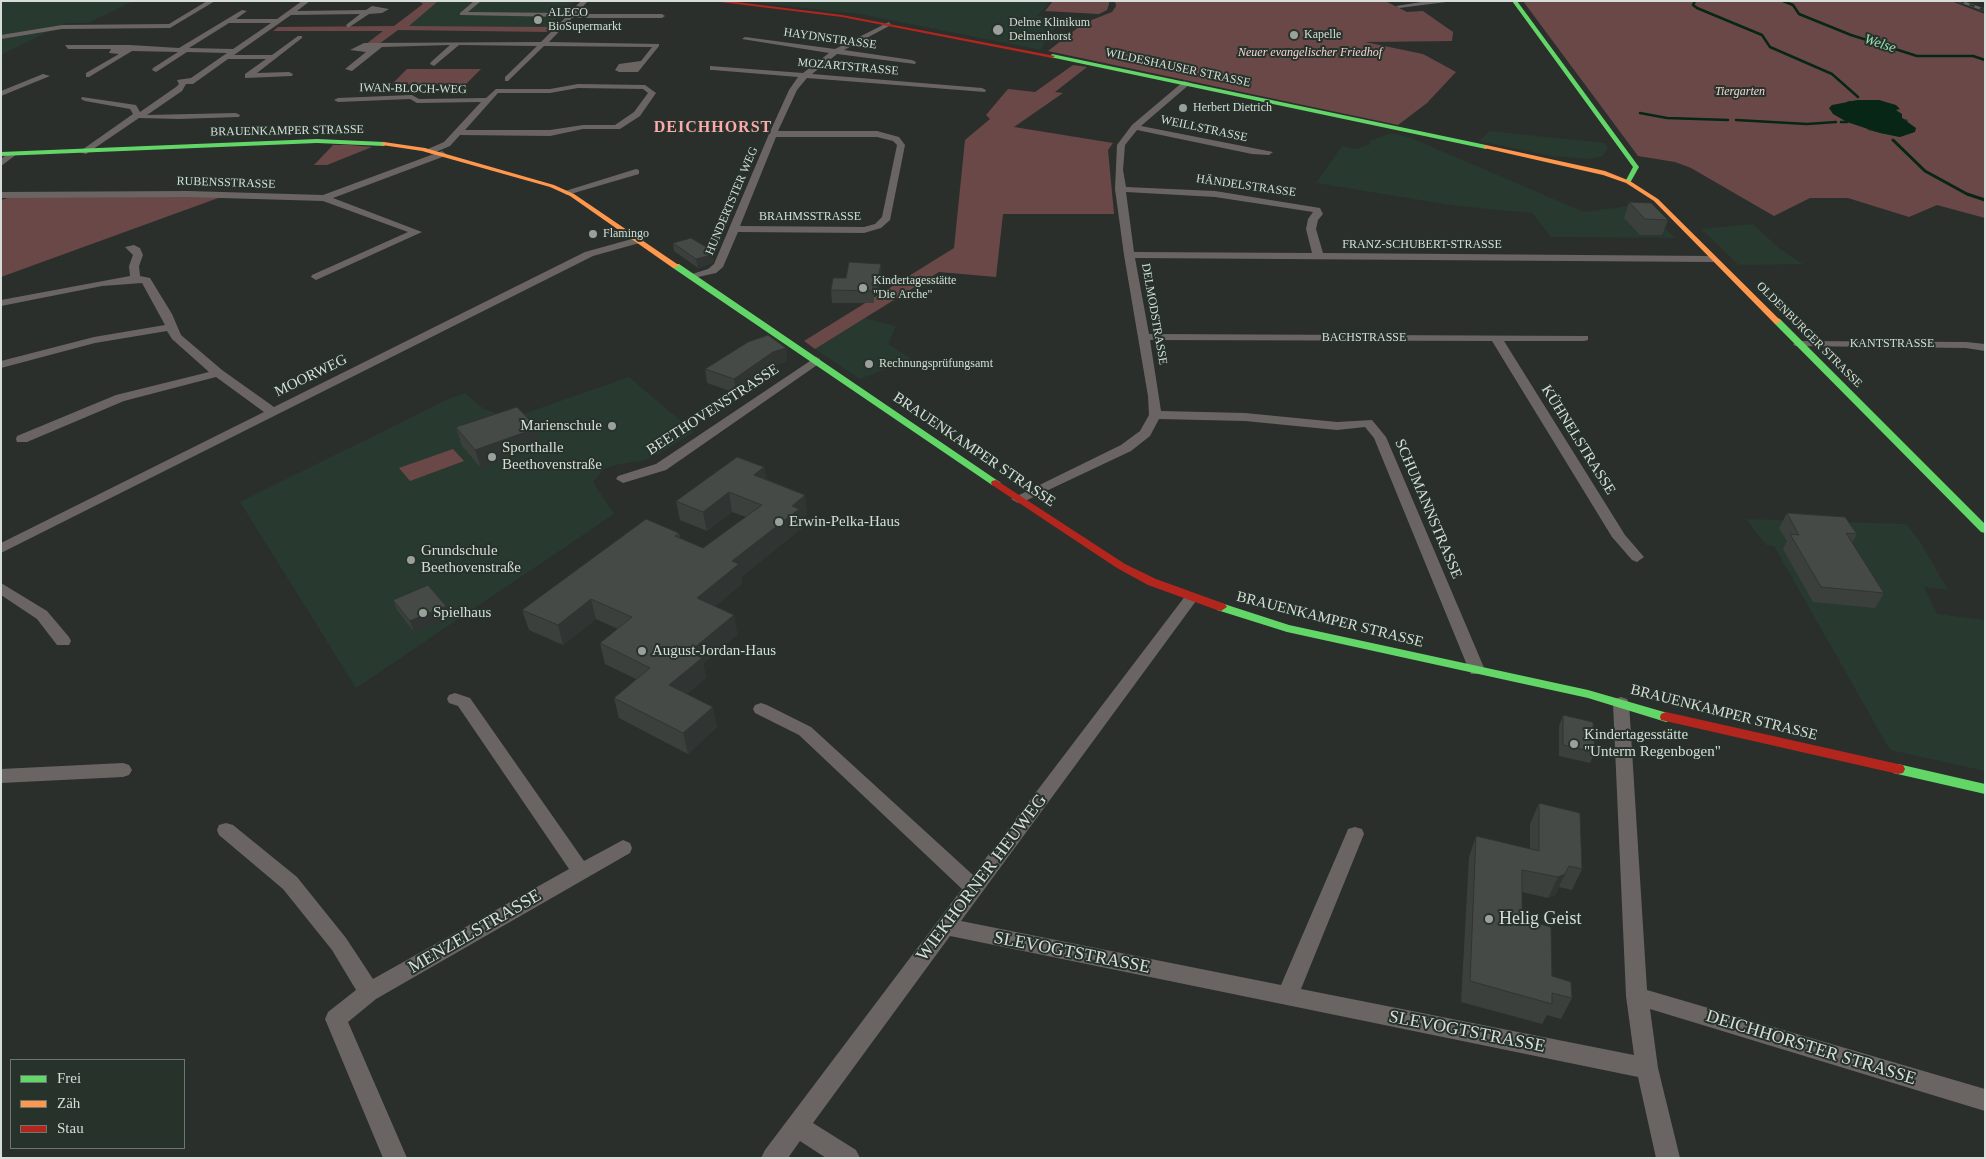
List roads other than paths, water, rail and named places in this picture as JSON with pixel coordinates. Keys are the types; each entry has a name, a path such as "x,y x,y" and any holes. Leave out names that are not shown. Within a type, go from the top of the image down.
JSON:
{"main road":[{"name":"WILDESHAUSER STRASSE","path":"714,1 842,16 889,24 1187,83 1605,173"},
{"path":"1514,1 1599,114 1621,161 1636,167 1628,182"},
{"name":"BRAUENKAMPER STRASSE","path":"7,154 340,141 390,144 437,153 552,186 567,192 639,240 1018,499 1121,566 1191,598 1286,628 1478,670 1621,704 1658,715 1985,789"},
{"path":"1605,173 1621,161"},
{"name":"OLDENBURGER STRASSE","path":"1605,173 1628,182 1656,200 1985,530"}],"street":[{"path":"1,37 52,29 91,26 170,26 212,1"},
{"path":"83,152 307,1"},
{"path":"478,1 462,14 662,16"},
{"path":"508,78 585,1"},
{"path":"1399,6 1450,1"},
{"path":"291,13 371,9 348,26"},
{"path":"156,70 244,11"},
{"path":"227,22 279,21"},
{"name":"HUNDERTSTER WEG","path":"693,277 712,271 719,264 773,134 793,90 804,75 839,50 889,24"},
{"path":"289,74 249,76 300,37"},
{"name":"HAYDNSTRASSE","path":"745,39 839,50 912,62"},
{"path":"89,75 146,41"},
{"path":"434,64 456,43"},
{"path":"374,50 354,50 364,45 456,43 657,45 643,63"},
{"path":"349,69 380,45"},
{"path":"68,47 234,51"},
{"path":"225,57 290,53"},
{"name":"MOZARTSTRASSE","path":"713,68 982,90"},
{"path":"1,94 46,76"},
{"name":"DELMODSTRASSE","path":"1155,415 1154,396 1120,189 1121,145 1135,127 1187,83"},
{"name":"RUBENSSTRASSE","path":"1,195 161,193 324,198 437,153 496,91 550,91 578,86 616,86 645,87 652,93 638,114 617,127 583,127 550,132 458,132"},
{"name":"IWAN-BLOCH-WEG","path":"338,100 412,98 417,101 486,100"},
{"path":"85,100 133,107 138,114 170,117 236,115"},
{"name":"WEILLSTRASSE","path":"1135,127 1252,151 1269,152"},
{"name":"BRAHMSSTRASSE","path":"734,229 864,230 878,226 887,218 900,145 896,139 877,134 773,134"},
{"path":"1,163 7,154"},
{"path":"567,192 636,172"},
{"name":"HÄNDELSTRASSE","path":"1120,189 1206,193 1317,210 1318,212 1313,219 1311,229 1313,242 1320,256"},
{"path":"316,277 417,232 324,198"},
{"name":"MOORWEG","path":"1,549 589,254 639,240"},
{"path":"130,247 136,250 138,255 134,266 136,278"},
{"name":"FRANZ-SCHUBERT-STRASSE","path":"1130,255 1714,259"},
{"path":"1,303 136,278 146,280 150,284 176,338 218,374 274,413"},
{"path":"1,365 72,344 171,327"},
{"name":"BACHSTRASSE","path":"1144,336 1584,338"},
{"name":"KÜHNELSTRASSE","path":"1496,338 1619,537 1637,557"},
{"name":"KANTSTRASSE","path":"1799,344 1984,346"},
{"name":"BEETHOVENSTRASSE","path":"623,479 661,468 816,361"},
{"path":"22,440 64,420 120,398 218,374"},
{"path":"1018,499 1126,448 1145,433 1155,415"},
{"name":"SCHUMANNSTRASSE","path":"1155,415 1246,417 1337,426 1368,423 1380,437 1478,670"},
{"path":"1,588 42,615 63,641"},
{"name":"WIEKHORNER HEUWEG","path":"773,1158 1191,598"},
{"path":"455,699 464,702 581,872"},
{"path":"1621,704 1637,996 1647,1068 1668,1158"},
{"path":"761,709 805,731 975,889"},
{"path":"1,776 123,770"},
{"path":"226,830 290,883 339,944 369,992"},
{"path":"1286,996 1355,834"},
{"name":"MENZELSTRASSE","path":"396,1158 336,1019 369,992 623,848"},
{"name":"SLEVOGTSTRASSE","path":"946,927 1647,1068"},
{"name":"DEICHHORSTER STRASSE","path":"1637,996 1985,1100"},
{"path":"797,1126 848,1158"}],"waterway":[{"name":"Welse","path":"1695,1 1693,5 1697,8 1762,35 1770,47 1832,74 1858,97"},
{"name":"Welse","path":"1783,1 1793,5 1799,14 1851,35 1917,56 1973,56 1985,60"},
{"path":"1640,113 1667,118 1728,120"},
{"path":"1736,120 1807,124 1836,122"},
{"path":"1841,122 1847,122"},
{"name":"Welse","path":"1893,140 1925,171 1967,194 1985,200"}],"railway":[{"path":"1959,1 1985,10"}],"place":[{"name":"ALECO BioSupermarkt","path":"538,20"},
{"name":"Delme Klinikum Delmenhorst","path":"998,30"},
{"name":"Kapelle","path":"1294,35"},
{"name":"Herbert Dietrich","path":"1183,108"},
{"name":"Flamingo","path":"593,234"},
{"name":"Kindertagesstätte \"Die Arche\"","path":"863,288"},
{"name":"Rechnungsprüfungsamt","path":"869,364"},
{"name":"Marienschule","path":"612,426"},
{"name":"Sporthalle Beethovenstraße","path":"492,457"},
{"name":"Erwin-Pelka-Haus","path":"779,522"},
{"name":"Grundschule Beethovenstraße","path":"411,560"},
{"name":"Spielhaus","path":"423,613"},
{"name":"August-Jordan-Haus","path":"642,651"},
{"name":"Kindertagesstätte \"Unterm Regenbogen\"","path":"1574,744"},
{"name":"Helig Geist","path":"1489,919"}],"district":[{"name":"DEICHHORST","path":"713,128"}],"park label":[{"name":"Neuer evangelischer Friedhof","path":"1310,53"},
{"name":"Tiergarten","path":"1740,92"}]}
